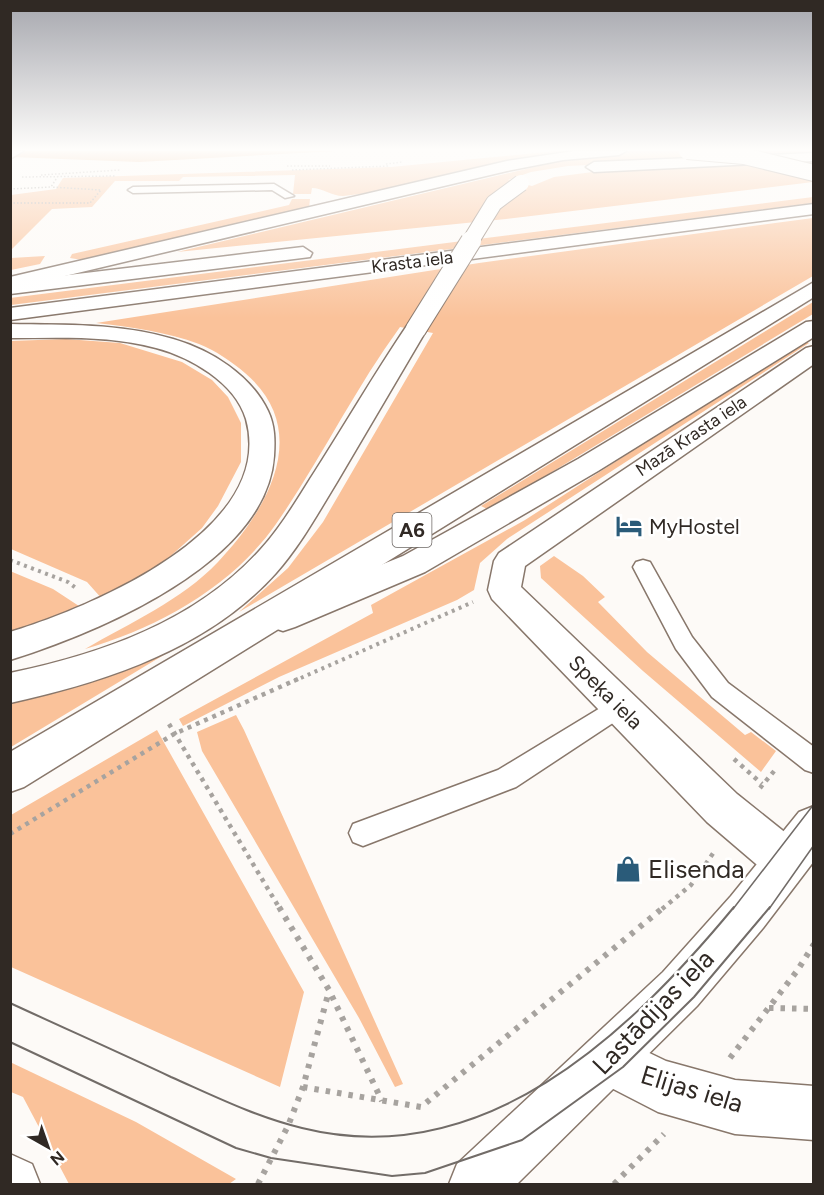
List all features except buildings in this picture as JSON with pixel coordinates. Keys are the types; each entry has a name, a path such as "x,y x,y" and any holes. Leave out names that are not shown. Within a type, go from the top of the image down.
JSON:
{"main road":[{"path":"10,283 334,207"},
{"path":"10,688 40,682 108,661 170,634 221,603 262,568 291,533 492,207"},
{"name":"Krasta iela","path":"10,314 813,209"},
{"name":"Krasta iela","path":"458,234 493,229"},
{"path":"10,288 318,251"},
{"name":"A6","path":"10,774 813,288"},
{"path":"237,636 414,564 588,465 813,327"},
{"path":"10,331 123,335 165,343 198,356 233,379 258,412 265,458 250,498 218,536 170,575 109,609 10,646"},
{"name":"Mazā Krasta iela","path":"504,590 510,561 813,353"},
{"name":"Speķa iela","path":"504,590 737,820 800,843"},
{"name":"Lastādijas iela","path":"477,1185 680,988 747,912 800,843"},
{"name":"Elijas iela","path":"608,1059 658,1085 735,1107 813,1113"}],"lane":[{"path":"643,567 684,643 720,690 813,762"},
{"path":"363,833 507,778 620,706"}],"path":[{"path":"10,560 68,582 84,594"},
{"path":"10,834 174,734 449,610 504,590"},
{"path":"169,724 329,990 382,1101"},
{"path":"303,1087 421,1107 691,885 762,785"},
{"path":"614,1185 701,1096 813,944"},
{"path":"258,1185 288,1126 303,1087 329,990"},
{"path":"768,1008 813,1009"}],"shaded area":[{"path":"11,207 92,207 52,209 11,250"},
{"path":"281,207 309,207 88,261 70,258 72,254"},
{"path":"367,207 608,207 506,219 177,252"},
{"path":"735,207 783,207 11,305 10,298"},
{"path":"813,218 813,276 239,612 288,568 323,522 433,333 400,327 367,376 292,500 258,547 215,586 191,602 139,629 85,649 172,599 204,576 218,562 253,518 266,494 276,469 280,444 276,420 265,396 234,364 199,344 174,336 96,323 479,263"},
{"path":"45,256 40,264 11,270 11,258"},
{"path":"813,302 813,314 489,510 481,506"},
{"path":"66,339 120,343 182,362 212,380 228,397 241,423 241,462 218,506 202,528 155,570 103,600 87,582 11,549 10,341"},
{"path":"803,341 809,343 507,539 480,563 474,590 457,600 279,677 183,726 179,719 373,613 371,605 525,520"},
{"path":"554,556 583,576 605,597 598,602 647,652 745,735 751,732 776,751 761,772 643,671 541,578 540,566"},
{"path":"10,571 53,589 82,608 11,636"},
{"path":"172,650 11,747 11,702 92,681"},
{"path":"236,715 403,1084 395,1087 359,1018 202,751 197,732"},
{"path":"157,730 304,992 280,1087 11,967 11,815"},
{"path":"10,1062 136,1122 236,1179 229,1184 69,1184 23,1097 11,1092"}],"tram line":[{"path":"733,909 814,804"},
{"path":"769,909 814,845"},
{"path":"10,1003 219,1099 285,1123 302,1128 368,1137 431,1130 490,1112 546,1082 598,1045 647,1002 734,907"},
{"path":"10,1042 236,1148 271,1158 392,1176 425,1173 522,1140 623,1067 694,997 770,907"}],"place":[{"name":"MyHostel","path":"629,526"},
{"name":"Elisenda","path":"628,869"}]}
